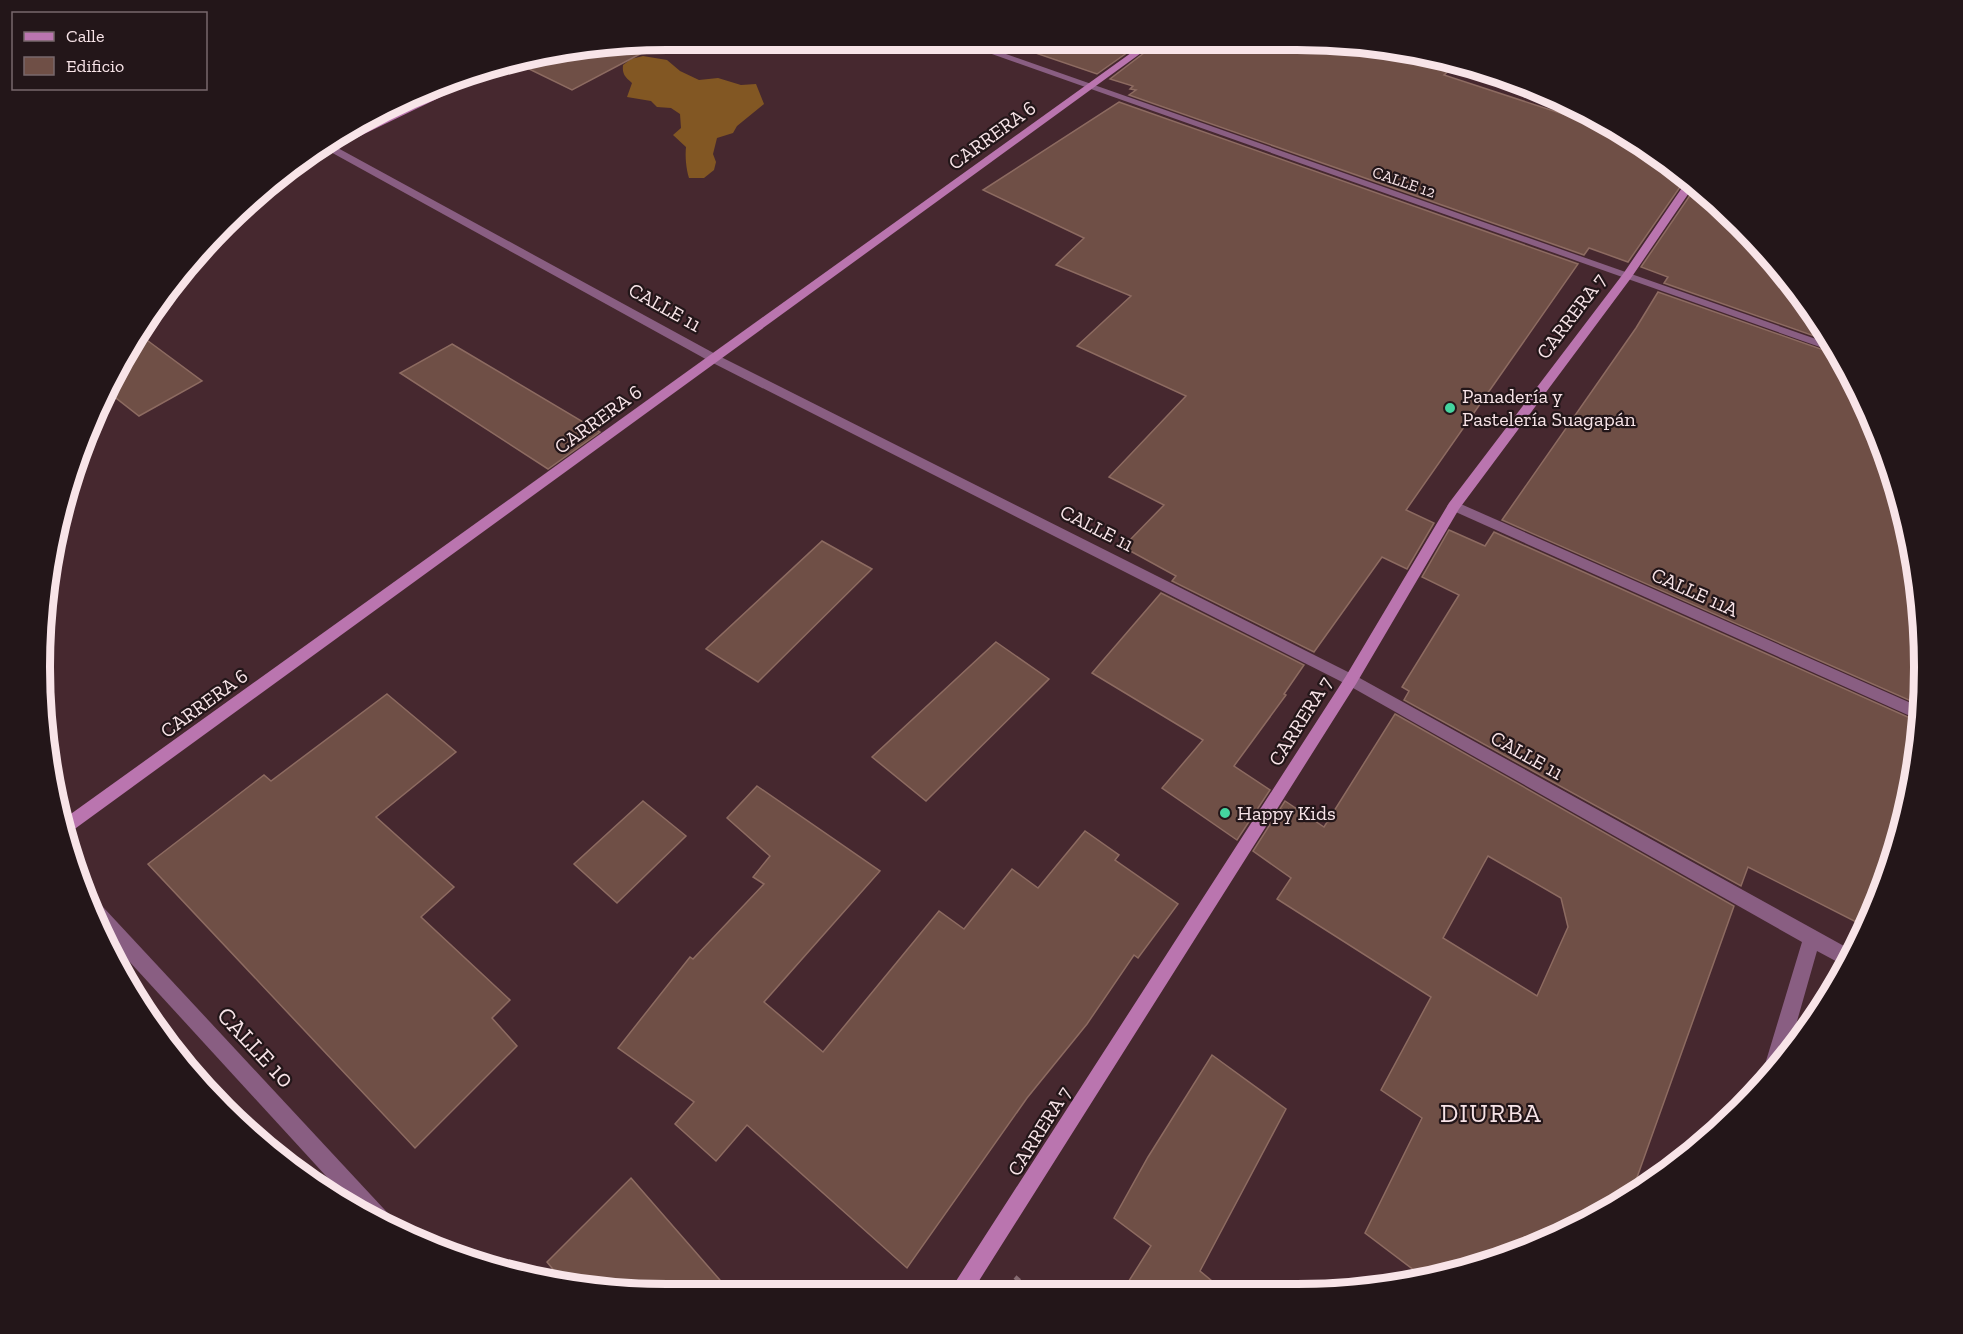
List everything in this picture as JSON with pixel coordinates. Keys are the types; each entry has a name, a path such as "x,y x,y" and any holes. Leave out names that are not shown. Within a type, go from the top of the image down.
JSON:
{"street":[{"name":"CALLE 12","path":"985,50 1823,346"},
{"name":"CARRERA 6","path":"70,824 1142,50"},
{"path":"388,116 411,106"},
{"name":"CALLE 11","path":"332,149 716,359 1351,680 1842,955"},
{"name":"CARRERA 7","path":"965,1284 1351,680 1454,506 1627,276 1686,189"},
{"name":"CALLE 11A","path":"1454,506 1912,711"},
{"name":"CALLE 10","path":"105,922 370,1208"},
{"path":"1779,1052 1812,939"}],"shaded area":[{"path":"643,56 667,60 680,71 699,80 718,78 741,85 756,84 764,104 737,126 733,133 717,138 713,154 716,162 714,170 704,178 689,178 686,147 673,135 681,128 680,114 671,108 657,107 651,101 627,97 632,83 624,75 623,65 631,59"}],"building":[{"path":"1027,50 1131,50 1097,74"},
{"path":"1148,50 1336,51 1416,61 1450,70 1444,75 1584,121 1639,154 1681,185 1628,262 1589,248 1584,255 1129,95 1136,90 1130,89 1133,86 1110,79"},
{"path":"647,51 572,90 525,67 586,55"},
{"path":"1119,102 1578,264 1406,510 1434,523 1407,569 1382,557 1314,652 1172,581 1176,576 1123,547 1164,505 1109,477 1186,396 1077,346 1131,296 1056,265 1084,238 983,190"},
{"path":"1691,193 1733,230 1760,260 1786,291 1818,337 1664,283 1668,277 1641,267"},
{"path":"1658,292 1826,351 1850,394 1881,469 1902,547 1912,627 1914,667 1912,702 1502,520 1636,328"},
{"path":"145,338 202,381 139,416 112,395"},
{"path":"452,344 600,432 548,469 400,373"},
{"path":"1449,530 1485,546 1494,532 1911,718 1902,787 1892,827 1881,865 1857,923 1748,867 1741,886 1404,700 1409,691 1402,687 1459,595 1422,577"},
{"path":"822,541 872,569 758,682 706,649"},
{"path":"1161,593 1304,665 1284,694 1286,695 1234,766 1270,790 1237,840 1162,788 1203,740 1092,673"},
{"path":"996,642 1049,679 926,801 872,757"},
{"path":"387,694 456,752 376,817 454,887 421,917 510,1000 492,1018 517,1046 415,1148 148,864 264,775 271,781"},
{"path":"1395,714 1734,906 1635,1182 1605,1202 1532,1237 1494,1252 1417,1273 1365,1233 1422,1118 1381,1090 1431,997 1277,899 1291,878 1253,851 1285,801 1324,827","holes":["1488,856 1561,898 1568,927 1537,996 1443,938"]},
{"path":"757,786 880,871 764,1002 823,1052 939,911 964,929 1012,869 1038,888 1085,831 1119,855 1115,860 1178,904 1138,958 1134,955 1087,1024 1027,1098 907,1268 747,1125 716,1161 675,1124 694,1102 618,1048 690,957 693,959 764,884 753,877 770,856 727,818"},
{"path":"643,801 686,836 617,903 574,864"},
{"path":"1212,1055 1286,1109 1200,1271 1216,1284 1127,1284 1151,1246 1114,1218 1148,1157"},
{"path":"631,1178 723,1284 627,1283 586,1279 557,1275 547,1262"}],"place":[{"name":"Panadería y Pastelería Suagapán","path":"1450,408"},
{"name":"Happy Kids","path":"1225,813"}],"district":[{"name":"DIURBA","path":"1491,1113"}]}
